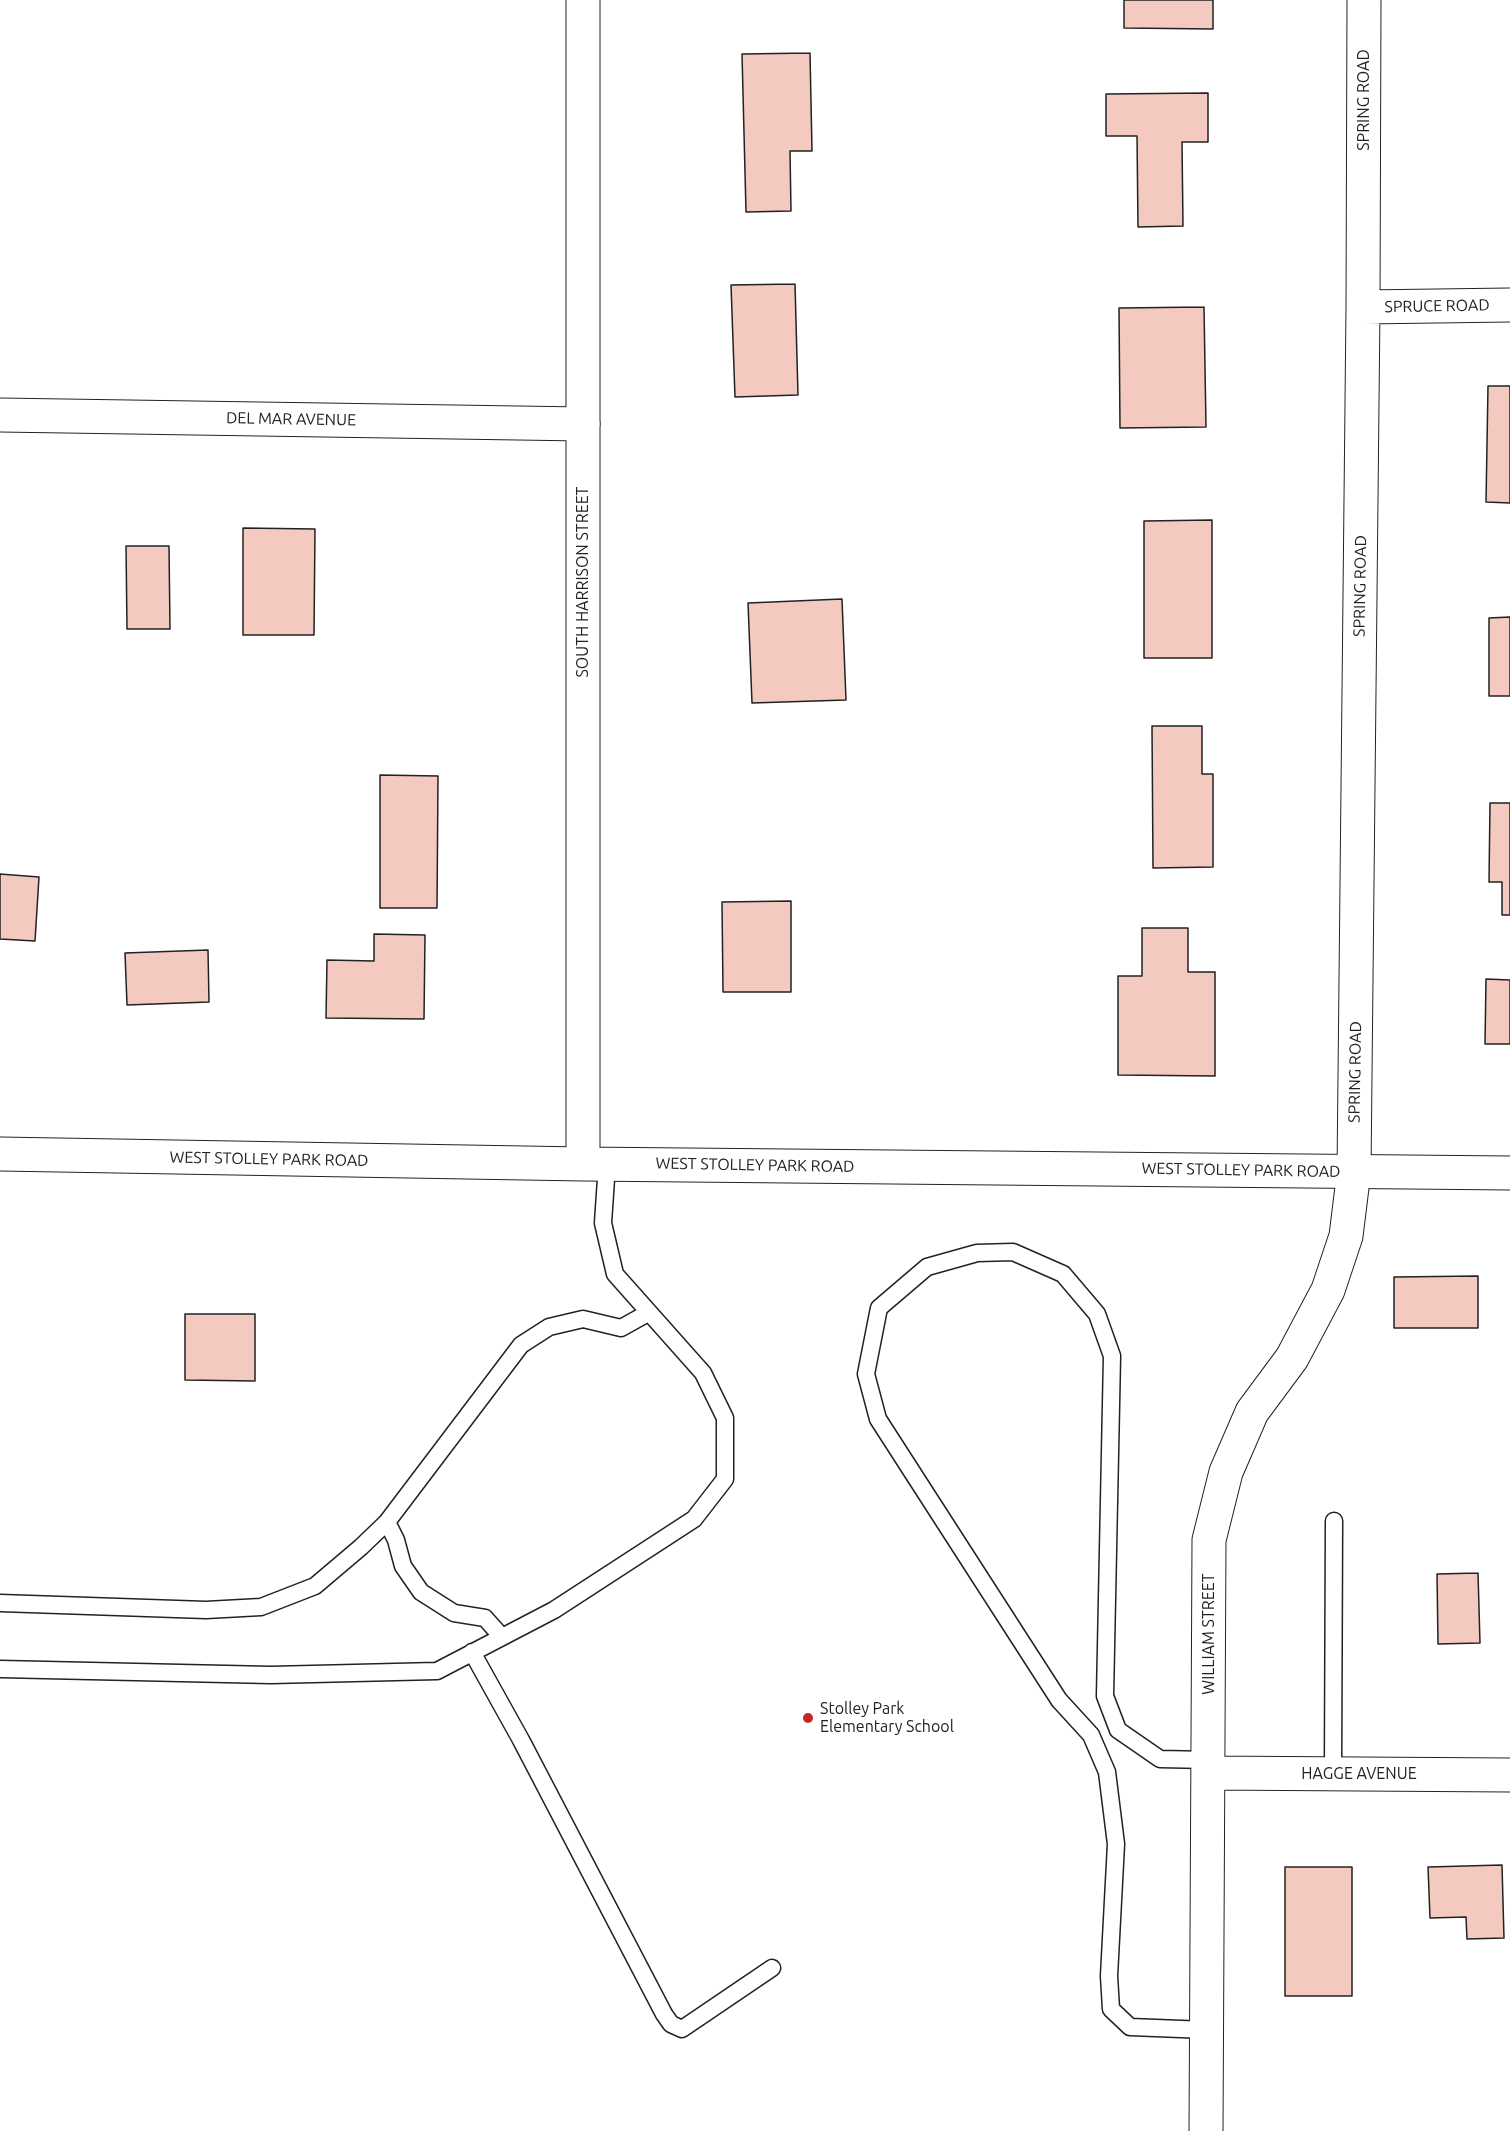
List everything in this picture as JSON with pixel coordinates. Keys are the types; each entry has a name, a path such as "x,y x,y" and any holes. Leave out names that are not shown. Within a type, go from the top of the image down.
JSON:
{"street":[{"name":"SOUTH HARRISON STREET","path":"583,0 583,424 595,1164"},
{"name":"SPRING ROAD","path":"1354,1171 1364,0"},
{"name":"SPRUCE ROAD","path":"1363,307 1510,305"},
{"name":"DEL MAR AVENUE","path":"0,415 583,424"},
{"name":"WEST STOLLEY PARK ROAD","path":"0,1154 595,1164 1510,1173"},
{"name":"WILLIAM STREET","path":"1206,2131 1209,1539 1226,1472 1252,1412 1292,1358 1328,1290 1346,1236 1354,1171"},
{"name":"HAGGE AVENUE","path":"1209,1766 1334,1774 1510,1775"}],"lane":[{"path":"0,1669 271,1675 437,1671 554,1610 694,1519 725,1479 725,1418 703,1373 615,1275 603,1223 595,1164"},
{"path":"1207,2030 1130,2027 1111,2009 1109,1976 1116,1844 1107,1772 1091,1735 1059,1700 878,1419 866,1374 879,1308 927,1267 977,1253 1013,1252 1063,1275 1097,1314 1112,1356 1105,1696 1118,1731 1160,1759 1209,1766"},
{"path":"0,1603 206,1610 261,1607 315,1586 361,1548 387,1522 521,1346 549,1326 584,1319 621,1328 648,1313"},
{"path":"1334,1521 1334,1774"},
{"path":"387,1522 396,1539 403,1566 421,1592 454,1613 485,1618 502,1637"},
{"path":"472,1652 671,2024 682,2029 771,1968"}],"building":[{"path":"1124,0 1213,0 1213,29 1124,28"},
{"path":"810,53 812,151 790,151 791,211 746,212 742,54"},
{"path":"1208,93 1208,142 1182,142 1183,226 1138,227 1137,136 1106,136 1106,94"},
{"path":"795,284 798,395 735,397 731,285"},
{"path":"1204,307 1206,427 1120,428 1119,308"},
{"path":"1488,386 1510,386 1510,503 1486,502"},
{"path":"1212,520 1212,658 1144,658 1144,521"},
{"path":"243,528 315,529 314,635 243,635"},
{"path":"126,546 169,546 170,629 127,629"},
{"path":"842,599 846,700 752,703 748,603"},
{"path":"1510,617 1510,696 1489,696 1489,618"},
{"path":"1152,726 1202,726 1202,774 1213,774 1213,867 1153,868"},
{"path":"380,775 438,776 437,908 380,908"},
{"path":"1490,803 1510,803 1510,915 1502,915 1502,882 1489,882"},
{"path":"0,874 39,877 35,941 0,939"},
{"path":"791,901 791,992 723,992 722,902"},
{"path":"1142,928 1188,928 1188,972 1215,972 1215,1076 1118,1075 1118,976 1142,976"},
{"path":"374,934 425,935 424,1019 326,1018 327,960 374,961"},
{"path":"208,950 209,1002 127,1005 125,953"},
{"path":"1486,979 1510,980 1510,1044 1485,1044"},
{"path":"1478,1276 1478,1328 1394,1328 1394,1277"},
{"path":"185,1314 255,1314 255,1381 185,1380"},
{"path":"1478,1573 1480,1643 1438,1644 1437,1574"},
{"path":"1502,1865 1504,1938 1467,1939 1466,1917 1430,1918 1428,1867"},
{"path":"1285,1867 1352,1867 1352,1996 1285,1996"}],"place":[{"name":"Stolley Park Elementary School","path":"808,1718"}]}
